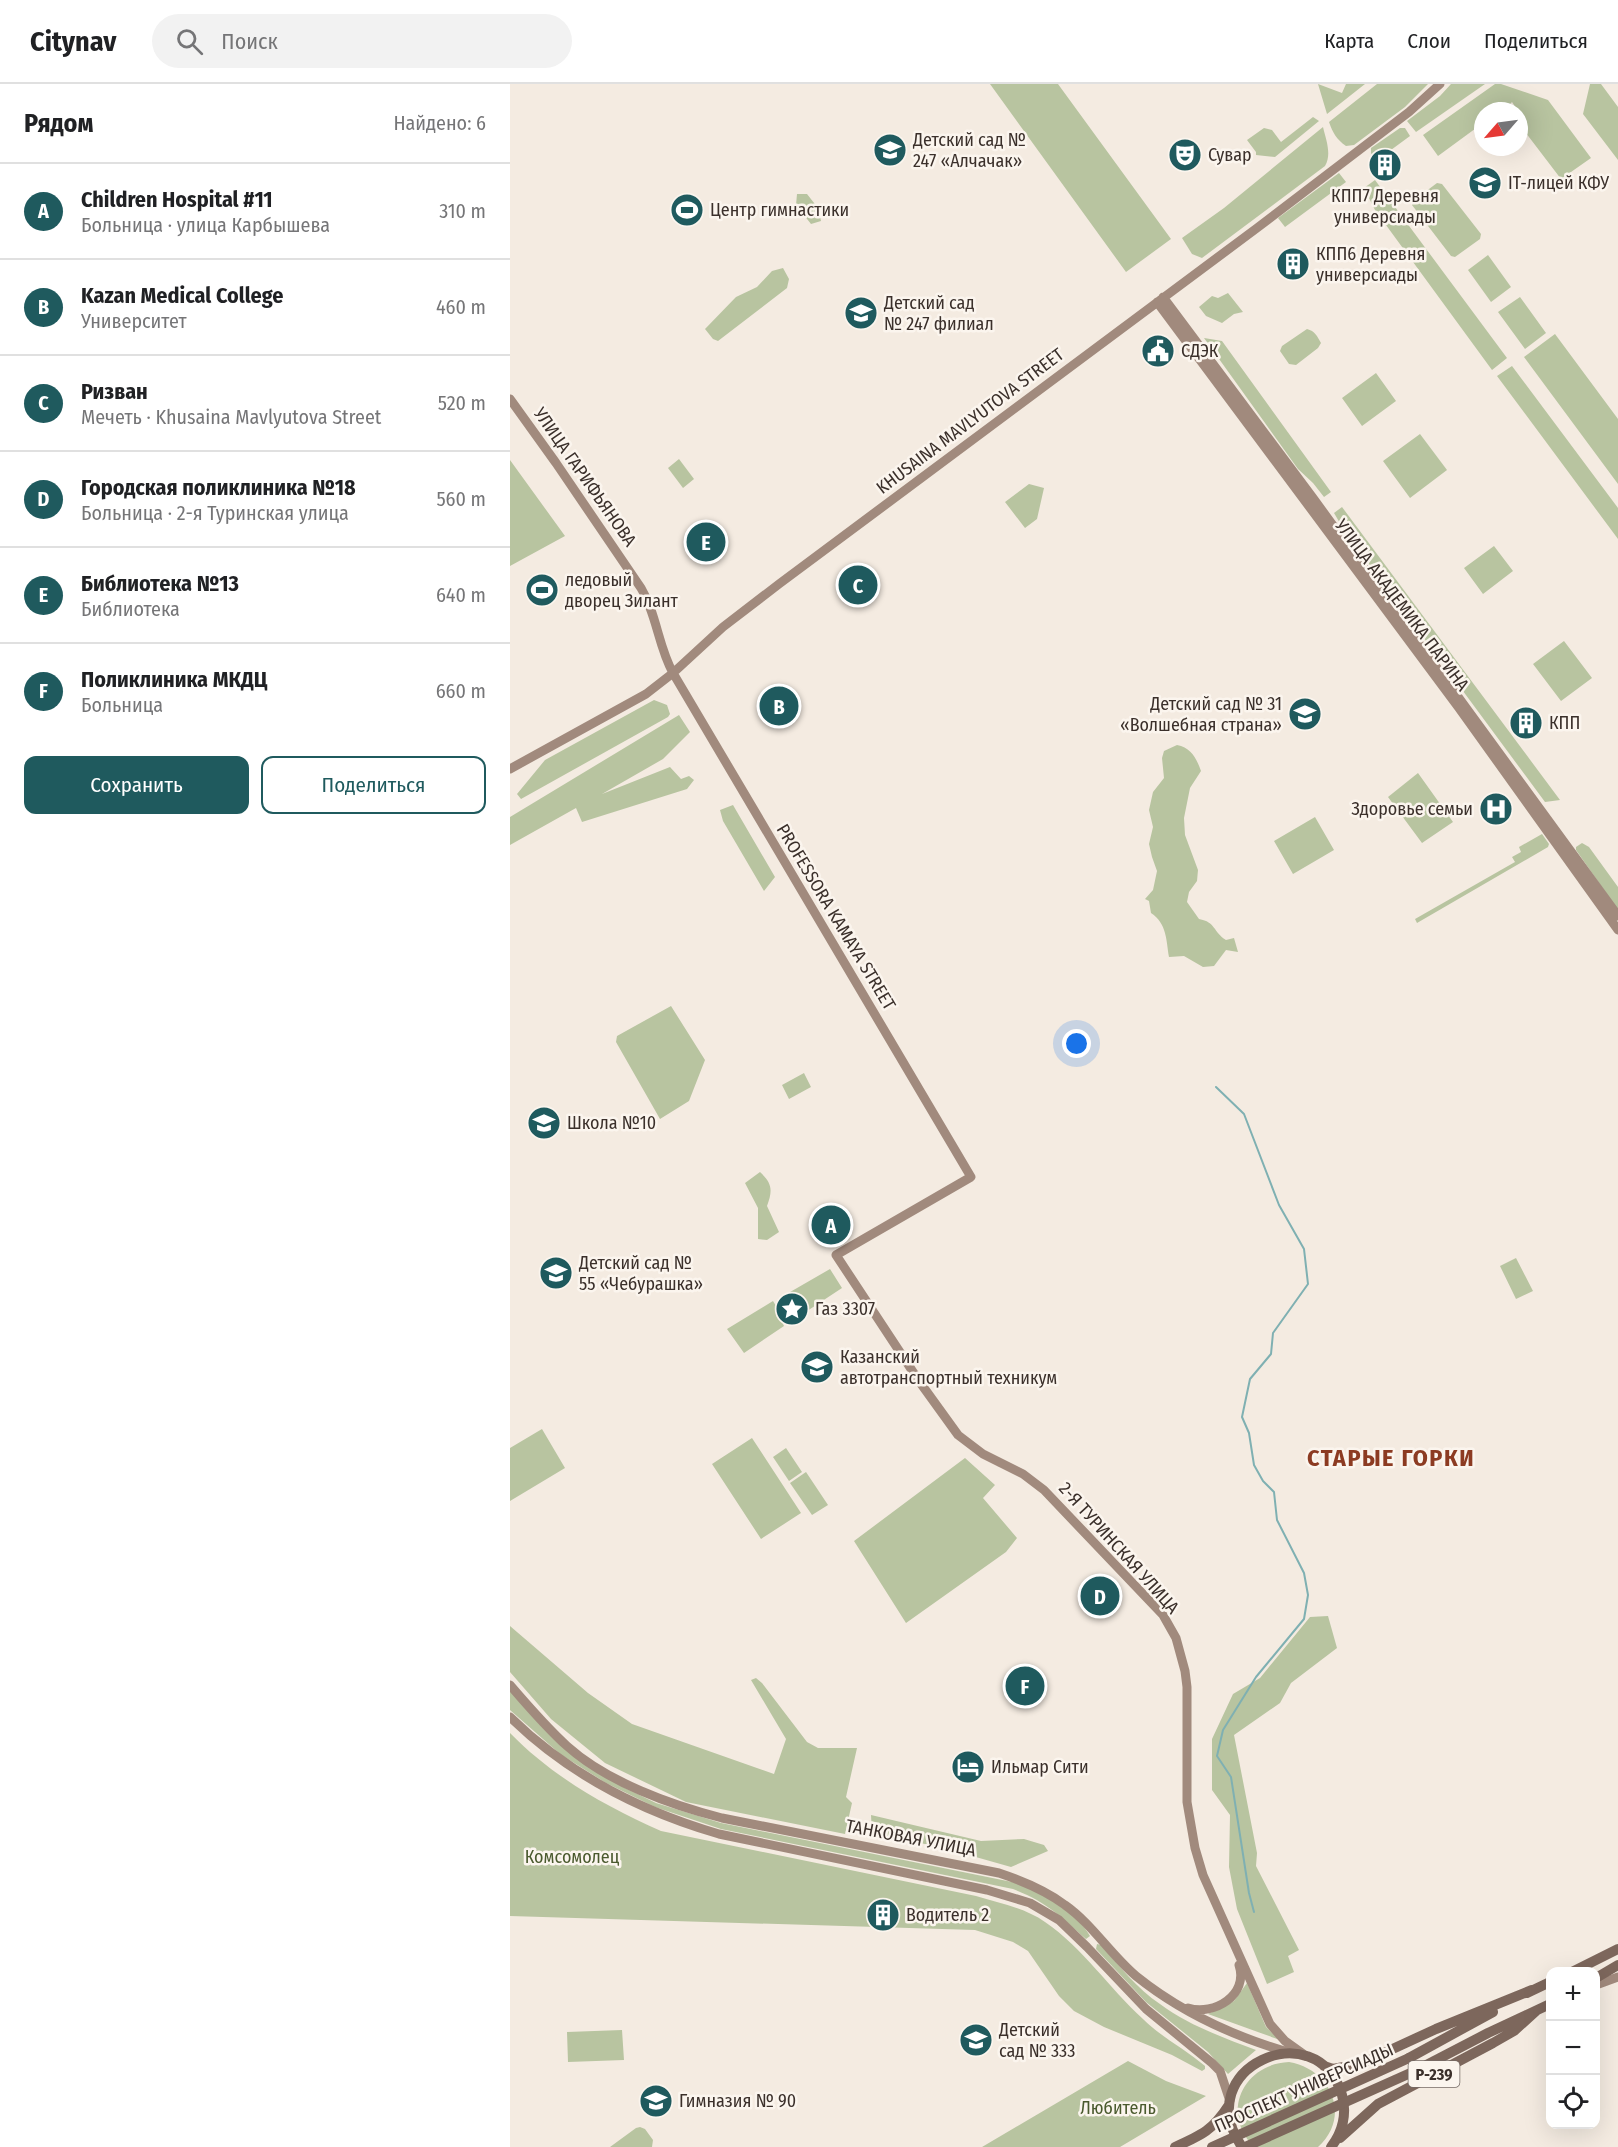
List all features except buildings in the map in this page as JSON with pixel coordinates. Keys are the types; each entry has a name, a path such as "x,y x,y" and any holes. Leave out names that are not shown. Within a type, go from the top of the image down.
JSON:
{"main road":[{"path":"1580,1967 1618,1949"},
{"path":"1600,1976 1618,1965"},
{"name":"Р-239","path":"1229,2103 1240,2077 1252,2064 1268,2056 1293,2054 1306,2056 1333,2069 1360,2064 1436,2029 1546,1984"},
{"name":"ПРОСПЕКТ УНИВЕРСИАДЫ","path":"1212,2147 1409,2058 1532,1990"},
{"name":"ПРОСПЕКТ УНИВЕРСИАДЫ","path":"1241,2145 1415,2071 1546,2006"},
{"name":"Р-239","path":"1333,2144 1378,2104 1514,2031 1536,2011"},
{"name":"Р-239","path":"1322,2065 1334,2078 1343,2101 1342,2127 1333,2144"},
{"path":"1229,2103 1230,2120 1241,2145"},
{"path":"1175,2147 1199,2136 1218,2122 1229,2103"}],"street":[{"name":"KHUSAINA MAVLYUTOVA STREET","path":"510,769 646,694 673,673 723,627 1409,112 1440,84"},
{"name":"УЛИЦА АКАДЕМИКА ПАРИНА","path":"1160,300 1539,806 1618,916"},
{"name":"УЛИЦА ГАРИФЬЯНОВА","path":"510,399 650,603 663,653 673,673"},
{"name":"УЛИЦА АКАДЕМИКА ПАРИНА","path":"1349,554 1618,930"},
{"name":"PROFESSORA KAMAYA STREET","path":"673,673 971,1177 836,1255"},
{"name":"2-Я ТУРИНСКАЯ УЛИЦА","path":"836,1255 912,1371 958,1435 983,1454 1021,1473 1044,1490 1163,1615 1183,1661 1187,1687 1187,1802 1190,1827 1203,1875 1270,2024 1286,2041 1306,2056"},
{"name":"ТАНКОВАЯ УЛИЦА","path":"510,1685 568,1747 611,1776 657,1797 722,1818 999,1873 1032,1884 1066,1906 1134,1974 1172,2002 1230,2031 1293,2054"},
{"name":"ТАНКОВАЯ УЛИЦА","path":"510,1717 575,1771 652,1812 720,1834 987,1890 1030,1903 1059,1920 1146,2009 1220,2071 1229,2103"},
{"path":"1087,1947 1098,1936"},
{"path":"1172,2002 1198,2011 1205,2011 1218,2007 1232,1996 1239,1987 1241,1976 1231,1940"},
{"path":"1600,1984 1618,1977"}],"green space":[{"path":"990,84 1058,84 1171,239 1126,272"},
{"path":"1318,84 1342,93 1346,84 1365,84 1327,114"},
{"path":"1377,84 1428,84 1405,107 1354,145 1346,146 1335,136 1329,122"},
{"path":"1451,84 1485,84 1416,132 1407,121 1440,96"},
{"path":"1495,84 1501,84 1548,100 1591,158 1561,179 1528,136 1528,102 1474,102 1474,130 1438,156 1423,135"},
{"path":"1590,84 1601,84 1618,107 1618,160 1583,114"},
{"path":"1313,117 1319,121 1275,157 1256,155 1247,140 1264,128 1272,130 1281,142"},
{"path":"1323,127 1328,152 1325,166 1202,258 1192,254 1182,238 1224,208"},
{"path":"1400,128 1405,128 1410,136 1376,161 1371,148"},
{"path":"1339,173 1346,182 1285,227 1278,218"},
{"path":"1375,180 1507,358 1492,370 1375,210 1364,188"},
{"path":"1437,183 1442,184 1481,234 1480,239 1455,257 1451,256 1412,205 1413,201"},
{"path":"797,194 807,194 818,208 821,221 811,224 796,205"},
{"path":"1488,255 1511,287 1491,302 1468,270"},
{"path":"783,268 789,279 787,288 718,341 713,339 705,329 736,297 757,287 772,271"},
{"path":"1228,293 1243,312 1234,314 1222,323 1206,316 1199,307 1212,296 1218,298"},
{"path":"1520,297 1546,333 1525,349 1498,312"},
{"path":"1307,329 1314,332 1321,343 1296,365 1289,364 1280,351 1282,346"},
{"path":"1555,334 1618,419 1618,484 1524,357"},
{"path":"1204,338 1222,341 1331,492 1324,497 1298,469"},
{"path":"1512,366 1618,508 1618,539 1497,376"},
{"path":"1376,373 1396,401 1362,426 1342,398"},
{"path":"1420,434 1447,470 1410,498 1383,461"},
{"path":"679,459 694,479 683,488 668,468"},
{"path":"510,460 565,536 510,566"},
{"path":"1029,484 1044,488 1037,519 1025,528 1005,502"},
{"path":"1342,507 1560,800 1545,802 1344,530 1334,513"},
{"path":"1494,546 1513,571 1483,594 1464,568"},
{"path":"1564,641 1592,678 1561,701 1533,664"},
{"path":"654,700 667,705 670,714 668,717 521,799 517,794 545,760"},
{"path":"679,715 690,732 663,759 602,794 670,767 681,779 689,776 694,780 687,789 582,822 576,808 510,845 510,817"},
{"path":"1177,745 1186,748 1192,754 1201,771 1190,788 1184,818 1185,835 1198,870 1197,881 1189,892 1187,902 1199,919 1209,922 1222,937 1226,940 1234,938 1238,952 1226,950 1214,966 1203,967 1184,956 1169,957 1163,927 1151,913 1149,901 1145,899 1153,890 1157,871 1149,844 1153,827 1149,810 1153,792 1164,778 1162,758 1164,751"},
{"path":"1418,773 1453,822 1422,843 1388,797"},
{"path":"733,805 775,877 764,891 723,821 720,810"},
{"path":"1315,817 1334,850 1293,874 1274,841"},
{"path":"1542,834 1549,844 1548,847 1417,923 1415,919 1515,862 1512,857 1521,852 1519,847"},
{"path":"1582,843 1589,847 1618,887 1618,910 1576,850 1576,847"},
{"path":"671,1006 705,1060 689,1101 660,1119 616,1042 617,1036"},
{"path":"804,1073 811,1087 789,1099 782,1085"},
{"path":"760,1172 769,1183 771,1191 767,1206 779,1232 767,1240 758,1239 758,1208 745,1183"},
{"path":"1516,1258 1533,1291 1516,1299 1500,1266"},
{"path":"830,1269 842,1288 795,1319 792,1315 788,1315 778,1299"},
{"path":"773,1301 784,1319 782,1322 784,1326 744,1353 727,1329"},
{"path":"542,1429 565,1468 510,1501 510,1448"},
{"path":"752,1438 801,1513 761,1539 712,1464"},
{"path":"786,1448 802,1472 789,1481 773,1457"},
{"path":"965,1458 995,1485 983,1498 1017,1538 1006,1552 906,1623 854,1541"},
{"path":"806,1472 828,1505 812,1515 790,1483"},
{"path":"1328,1616 1337,1648 1291,1683 1280,1703 1234,1735 1257,1853 1256,1866 1299,1950 1288,1956 1294,1972 1267,1984 1237,1909 1229,1867 1230,1815 1212,1790 1212,1739 1233,1694 1260,1678 1310,1617"},
{"path":"510,1626 588,1693 632,1724 774,1774 786,1739 751,1680 756,1678 807,1742 818,1748 857,1748 846,1797 852,1803 845,1834 686,1802 605,1763 551,1719 510,1672"},
{"path":"510,1690 541,1725 625,1788 656,1803 721,1823 1017,1883 1068,1911 1090,1936 1086,1939 1044,1904 1013,1889 721,1829 655,1807 606,1783 560,1754 510,1710"},
{"name":"Комсомолец","path":"510,1733 562,1777 600,1801 661,1831 976,1896 1029,1913 1059,1932 1143,2019 1157,2032 1205,2066 1205,2069 1202,2071 1074,2011 1059,1996 1028,1951 1013,1942 975,1930 510,1916"},
{"path":"871,1815 981,1841 1024,1839 1044,1845 1048,1851 1011,1867 944,1848 872,1833"},
{"path":"1097,1944 1101,1945 1144,1991 1171,2012 1206,2030 1256,2050 1228,2074 1208,2052 1146,2002 1096,1949"},
{"path":"1247,1983 1266,2027 1280,2040 1208,2014 1234,2001"},
{"path":"622,2030 624,2060 568,2062 567,2032"},
{"name":"Любитель","path":"1128,2061 1166,2081 1206,2096 1120,2147 982,2147"},
{"path":"1289,2062 1304,2066 1326,2084 1335,2108 1334,2122 1328,2135 1318,2147 1254,2147 1244,2134 1239,2120 1238,2106 1242,2092 1259,2071"},
{"path":"636,2128 645,2129 653,2140 652,2147 610,2147"}],"waterway":[{"path":"1216,1087 1244,1114 1279,1205 1304,1249 1308,1284 1273,1333 1271,1354 1250,1379 1242,1417 1249,1433 1254,1465 1263,1481 1274,1492 1277,1520 1304,1573 1308,1595 1304,1619 1256,1677 1223,1730 1217,1756 1231,1777 1254,1912"}],"place":[{"name":"Детский сад № 247 «Алчачак»","path":"890,150"},
{"name":"Сувар","path":"1185,155"},
{"name":"КПП7 Деревня универсиады","path":"1385,165"},
{"name":"IT-лицей КФУ","path":"1485,183"},
{"name":"Центр гимнастики","path":"687,210"},
{"name":"КПП6 Деревня универсиады","path":"1293,264"},
{"name":"Детский сад № 247 филиал","path":"861,313"},
{"name":"СДЭК","path":"1158,351"},
{"name":"Библиотека №13","path":"706,542"},
{"name":"Ризван","path":"858,585"},
{"name":"ледовый дворец Зилант","path":"542,590"},
{"name":"Kazan Medical College","path":"779,706"},
{"name":"Детский сад № 31 «Волшебная страна»","path":"1305,714"},
{"name":"КПП","path":"1526,723"},
{"name":"Здоровье семьи","path":"1496,809"},
{"name":"Школа №10","path":"544,1123"},
{"name":"Children Hospital #11","path":"831,1225"},
{"name":"Детский сад № 55 «Чебурашка»","path":"556,1273"},
{"name":"Газ 3307","path":"792,1309"},
{"name":"Казанский автотранспортный техникум","path":"817,1367"},
{"name":"Городская поликлиника №18","path":"1100,1596"},
{"name":"Поликлиника МКДЦ","path":"1025,1686"},
{"name":"Ильмар Сити","path":"968,1767"},
{"name":"Водитель 2","path":"883,1915"},
{"name":"Детский сад № 333","path":"976,2040"},
{"name":"Гимназия № 90","path":"656,2101"}],"district":[{"name":"СТАРЫЕ ГОРКИ","path":"1391,1458"}]}
